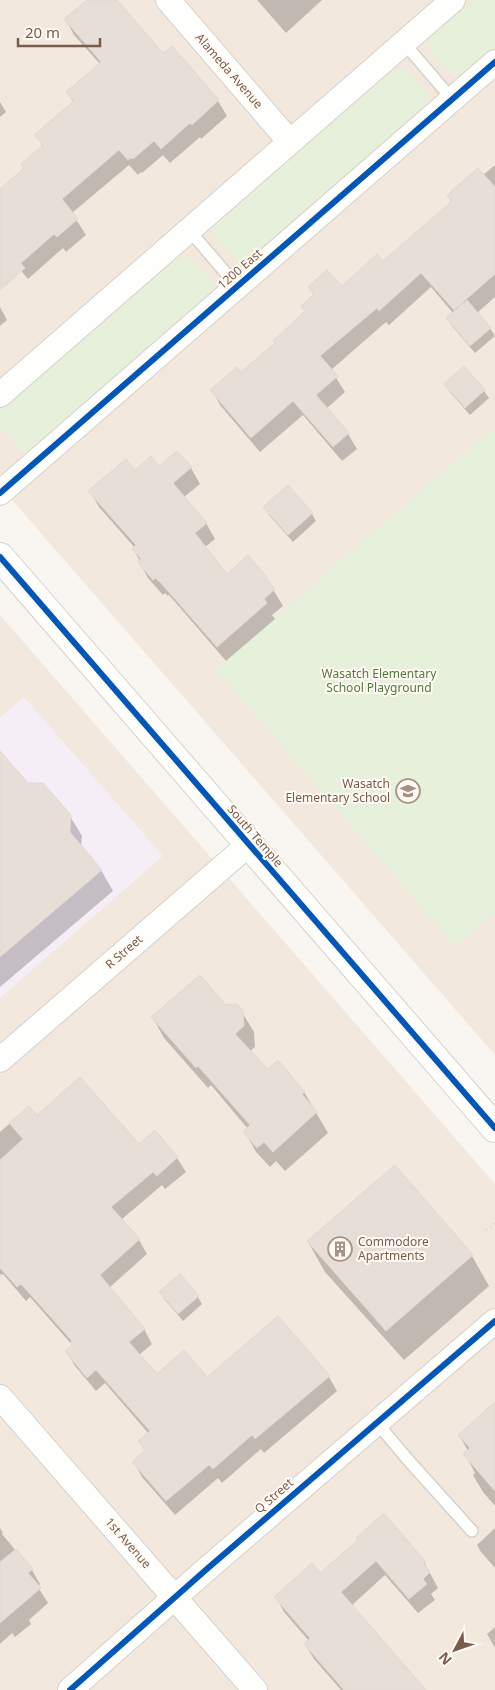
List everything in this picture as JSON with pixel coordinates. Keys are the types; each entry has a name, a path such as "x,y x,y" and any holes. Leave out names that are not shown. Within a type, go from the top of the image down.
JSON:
{"main road":[{"name":"South Temple","path":"0,557 495,1128"}],"street":[{"name":"Alameda Avenue","path":"168,0 290,142"},
{"path":"0,395 453,0"},
{"name":"1200 East","path":"0,493 495,62"},
{"name":"R Street","path":"0,1060 248,845"},
{"name":"Q Street","path":"70,1690 495,1321"},
{"name":"1st Avenue","path":"0,1397 255,1690"}],"lane":[{"path":"404,43 452,99"},
{"path":"188,230 237,286"},
{"path":"377,1422 409,1461 472,1531"}],"path":[{"path":"486,1230 495,1222"}],"shaded area":[{"path":"0,0 495,0 495,1055 0,486"},
{"path":"0,615 495,1184 495,1690 0,1690"},
{"path":"24,697 163,856 0,998 0,717"}],"green space":[{"path":"472,0 495,0 495,52 459,78 441,63 430,48 429,42 431,35"},
{"path":"391,70 407,70 428,94 430,103 251,264 244,265 237,261 216,238 213,230 217,221"},
{"path":"185,256 191,259 214,284 214,291 27,454 22,451 0,426 0,410 177,257"},
{"name":"Wasatch Elementary School Playground","path":"495,427 495,914 456,947 215,669"}],"building":[{"path":"87,0 117,0 163,53 172,46 219,100 192,125 190,123 161,149 154,141 133,159 128,160 119,150 62,199 78,219 57,237 54,234 21,263 25,268 0,290 0,189 24,168 21,164 43,145 34,135 74,101 66,92 101,62 64,19"},
{"path":"478,168 495,187 495,274 454,310 421,273 379,311 377,308 320,356 338,376 316,395 349,433 333,447 293,401 251,438 210,390 237,367 241,372 275,343 273,341 305,311 301,306 314,294 308,287 327,270 342,286 377,254 383,261 452,201 447,195"},
{"path":"467,300 491,328 470,346 446,318"},
{"path":"464,366 485,390 465,408 444,384"},
{"path":"177,451 192,467 173,483 207,523 195,533 227,574 248,555 275,589 264,599 267,603 217,647 159,581 156,578 153,580 137,562 141,559 132,549 136,545 88,491 126,459 135,470 151,456 159,466"},
{"path":"288,485 313,513 288,535 263,507"},
{"path":"0,751 28,783 43,783 71,815 70,832 102,870 0,957"},
{"path":"200,975 226,1005 237,1004 243,1011 244,1026 235,1034 268,1069 278,1060 305,1092 302,1094 317,1112 273,1152 264,1142 257,1148 243,1132 250,1125 198,1066 196,1068 151,1017"},
{"path":"80,1077 139,1144 155,1130 178,1157 157,1176 153,1172 111,1207 140,1239 100,1275 145,1329 129,1342 157,1374 184,1350 207,1377 278,1316 330,1376 255,1439 252,1435 213,1469 209,1465 166,1501 132,1462 145,1450 138,1441 150,1431 96,1370 87,1378 65,1351 72,1345 70,1343 72,1341 21,1284 17,1287 0,1268 0,1160 23,1139 9,1123 29,1106 37,1115"},
{"name":"Commodore Apartments","path":"395,1165 473,1255 386,1331 307,1241"},
{"path":"180,1274 199,1296 178,1314 159,1292"},
{"path":"495,1402 495,1491 463,1454 470,1448 458,1435"},
{"path":"384,1513 425,1561 423,1563 430,1572 423,1579 427,1584 409,1599 376,1561 341,1592 426,1690 344,1690 304,1644 310,1638 274,1597 312,1563 320,1573 358,1540 356,1538"},
{"path":"16,1549 33,1569 28,1573 41,1588 0,1623 0,1562"}],"cycle path":[{"path":"0,493 495,62"},
{"path":"0,557 495,1128"},
{"path":"70,1690 208,1568 495,1321"}],"place":[{"name":"Wasatch Elementary School","path":"408,791"},
{"name":"Commodore Apartments","path":"340,1249"}]}
